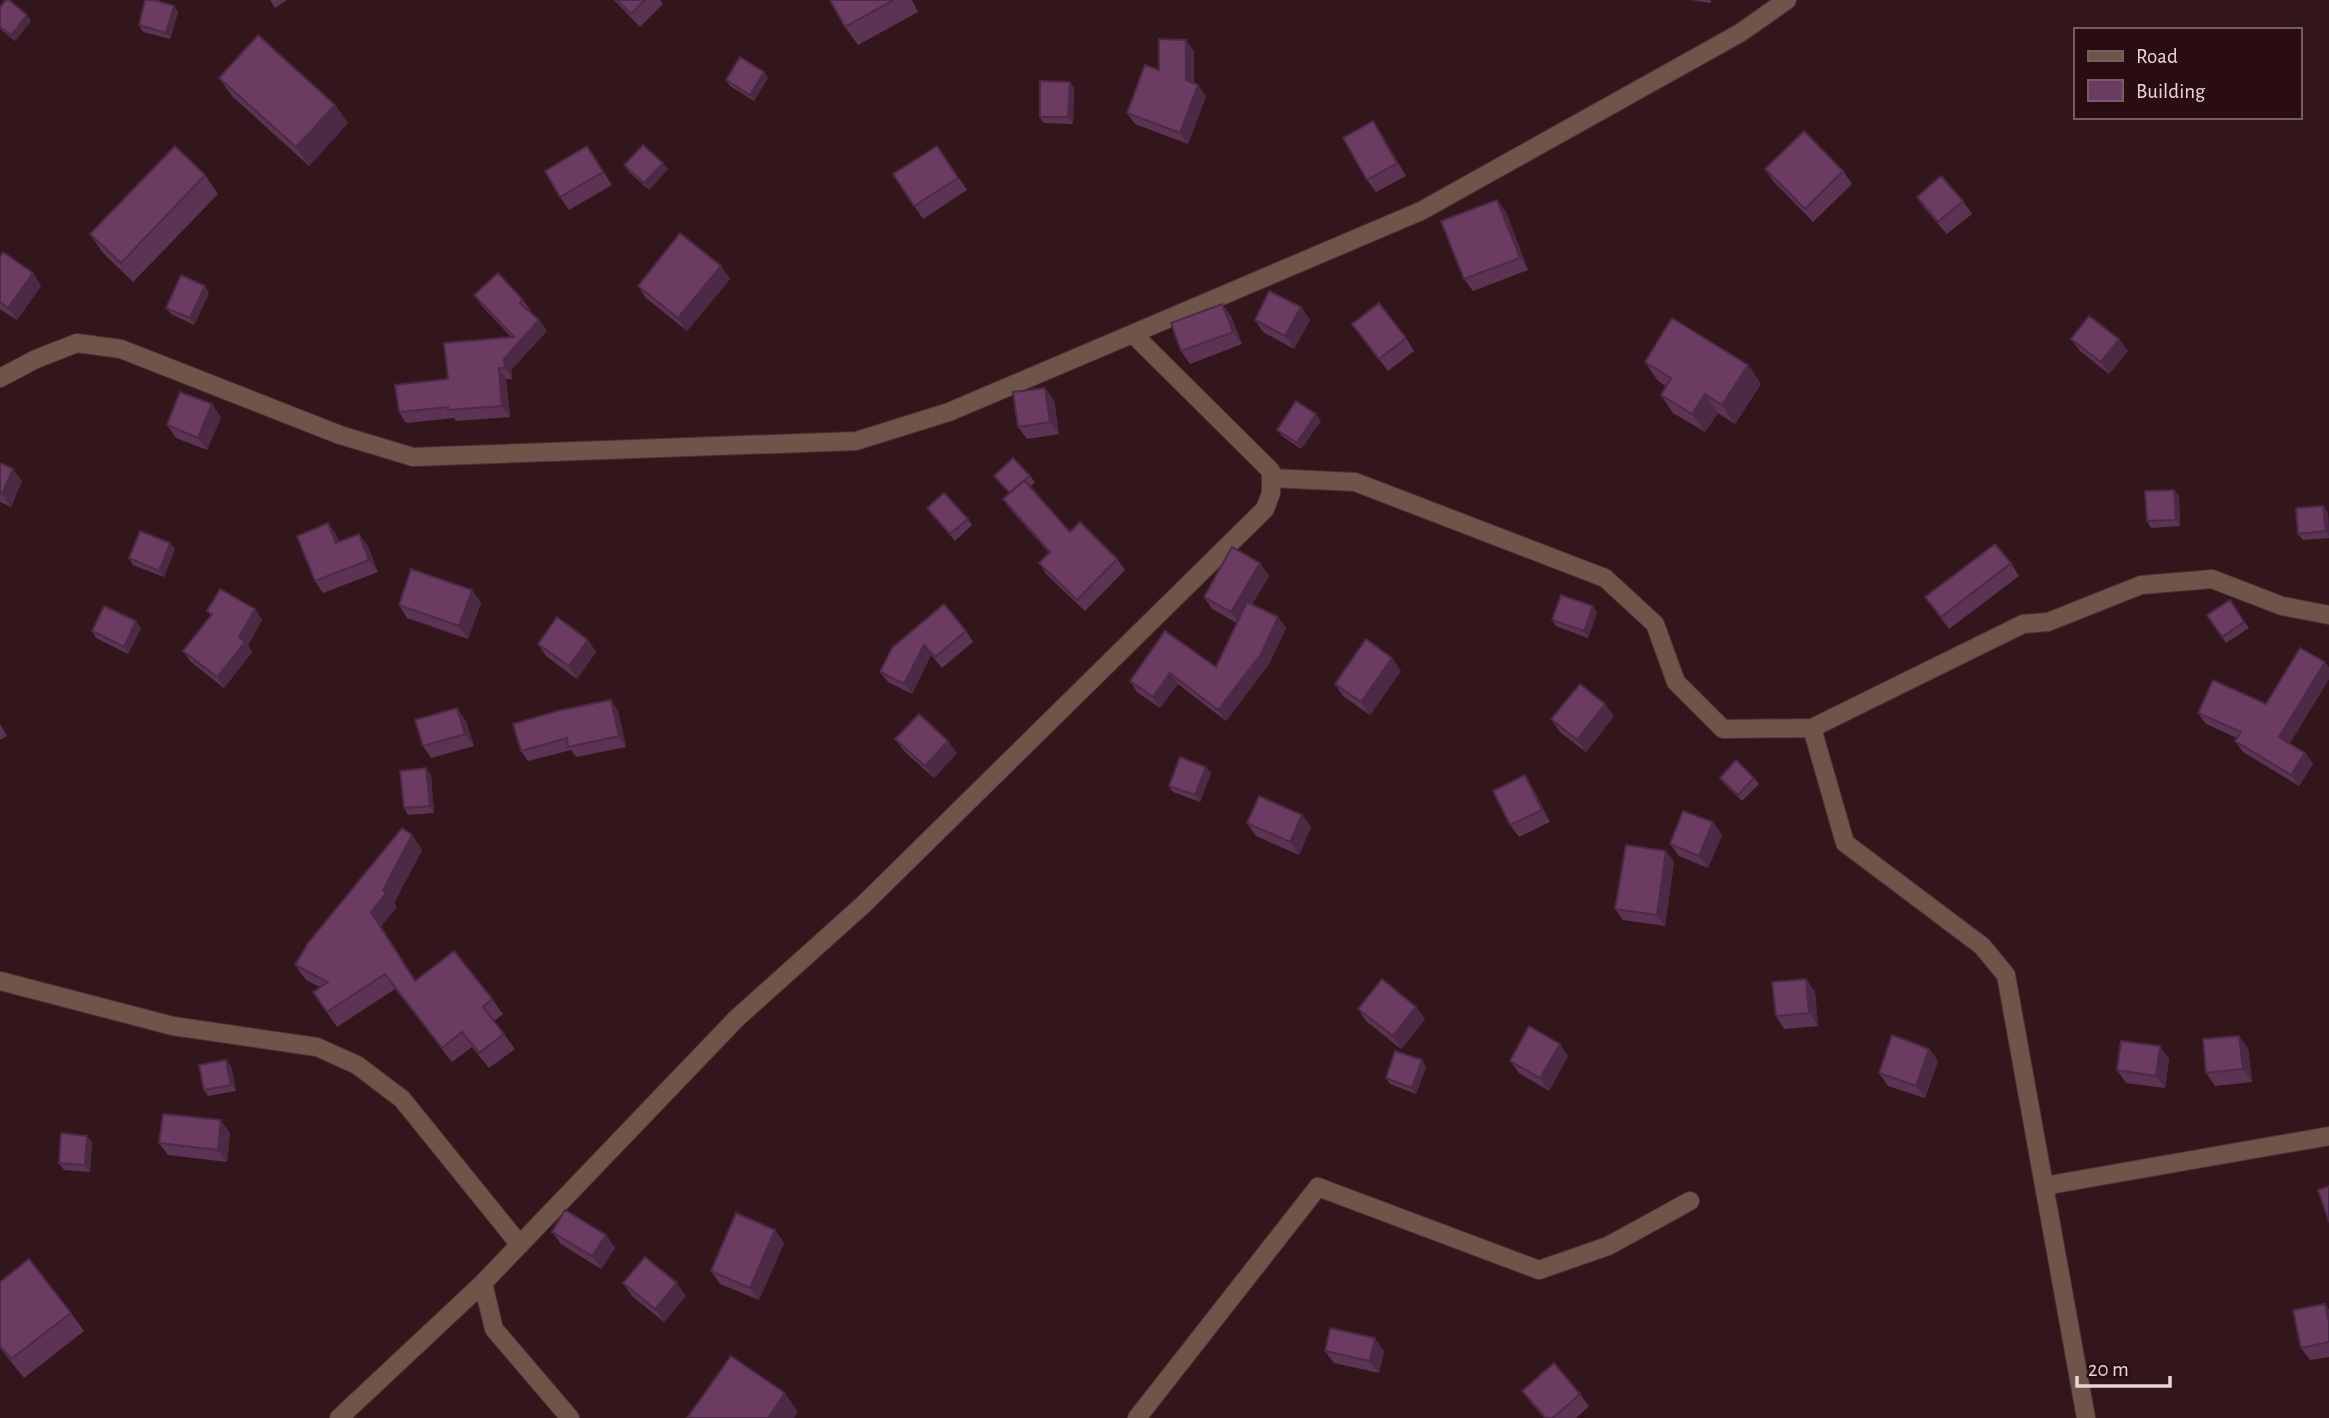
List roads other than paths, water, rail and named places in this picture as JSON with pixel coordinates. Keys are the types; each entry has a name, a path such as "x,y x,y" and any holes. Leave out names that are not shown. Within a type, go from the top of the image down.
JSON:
{"street":[{"path":"0,378 36,359 77,343 121,349 340,435 413,457 856,441 949,412 1421,211 1740,33 1787,0"},
{"path":"339,1418 483,1283 736,1019 864,904 1265,509 1271,494 1271,471 1133,334"},
{"path":"1271,478 1355,482 1605,578 1655,624 1676,682 1723,729 1812,728 2023,624 2048,622 2141,584 2212,579 2282,606 2329,614"},
{"path":"1812,728 1845,843 1982,946 2006,975 2086,1418"},
{"path":"0,981 173,1026 317,1047 357,1065 402,1099 520,1245"},
{"path":"2044,1186 2329,1136"},
{"path":"1137,1418 1318,1187 1539,1269 1608,1246 1690,1201"},
{"path":"483,1283 494,1329 570,1418"}]}
